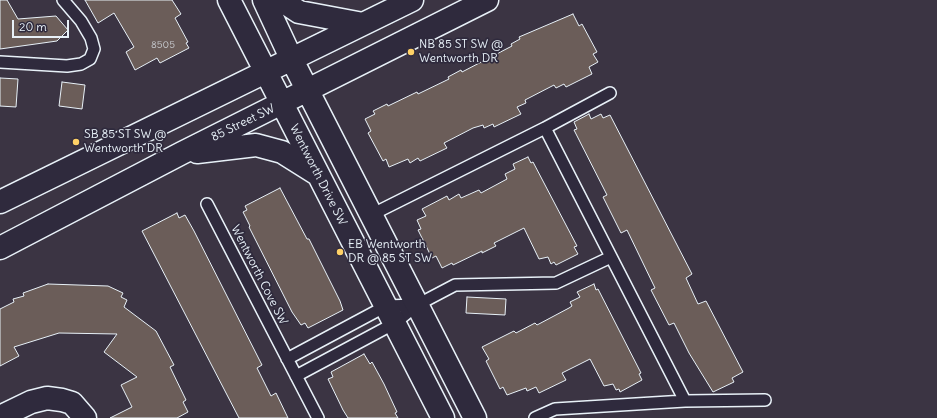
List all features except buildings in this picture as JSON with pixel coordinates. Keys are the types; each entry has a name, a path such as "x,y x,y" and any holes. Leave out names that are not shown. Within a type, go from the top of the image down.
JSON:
{"main road":[{"name":"Wentworth Drive SW","path":"229,0 317,175 391,315 443,418"},
{"path":"264,0 291,58 475,418"},
{"path":"281,0 299,12 363,24"},
{"path":"0,202 412,0"},
{"name":"85 Street SW","path":"0,248 182,153 487,0"},
{"path":"182,153 256,146 282,152 317,175"},
{"path":"0,417 31,402 47,398 72,403 85,418"}],"lane":[{"path":"0,62 67,66 81,64 90,59 94,49 91,38 81,21 63,0"},
{"path":"371,215 545,128 610,93"},
{"path":"545,128 685,401"},
{"name":"Wentworth Cove SW","path":"207,204 318,418"},
{"path":"288,359 417,305 455,285 556,283 611,257"},
{"path":"296,376 391,315 417,305"},
{"path":"536,418 555,409 685,401 765,400"}],"place":[{"name":"NB 85 ST SW @ Wentworth DR","path":"411,52"},
{"name":"SB 85 ST SW @ Wentworth DR","path":"76,142"},
{"name":"EB Wentworth DR @ 85 ST SW","path":"340,252"}]}
